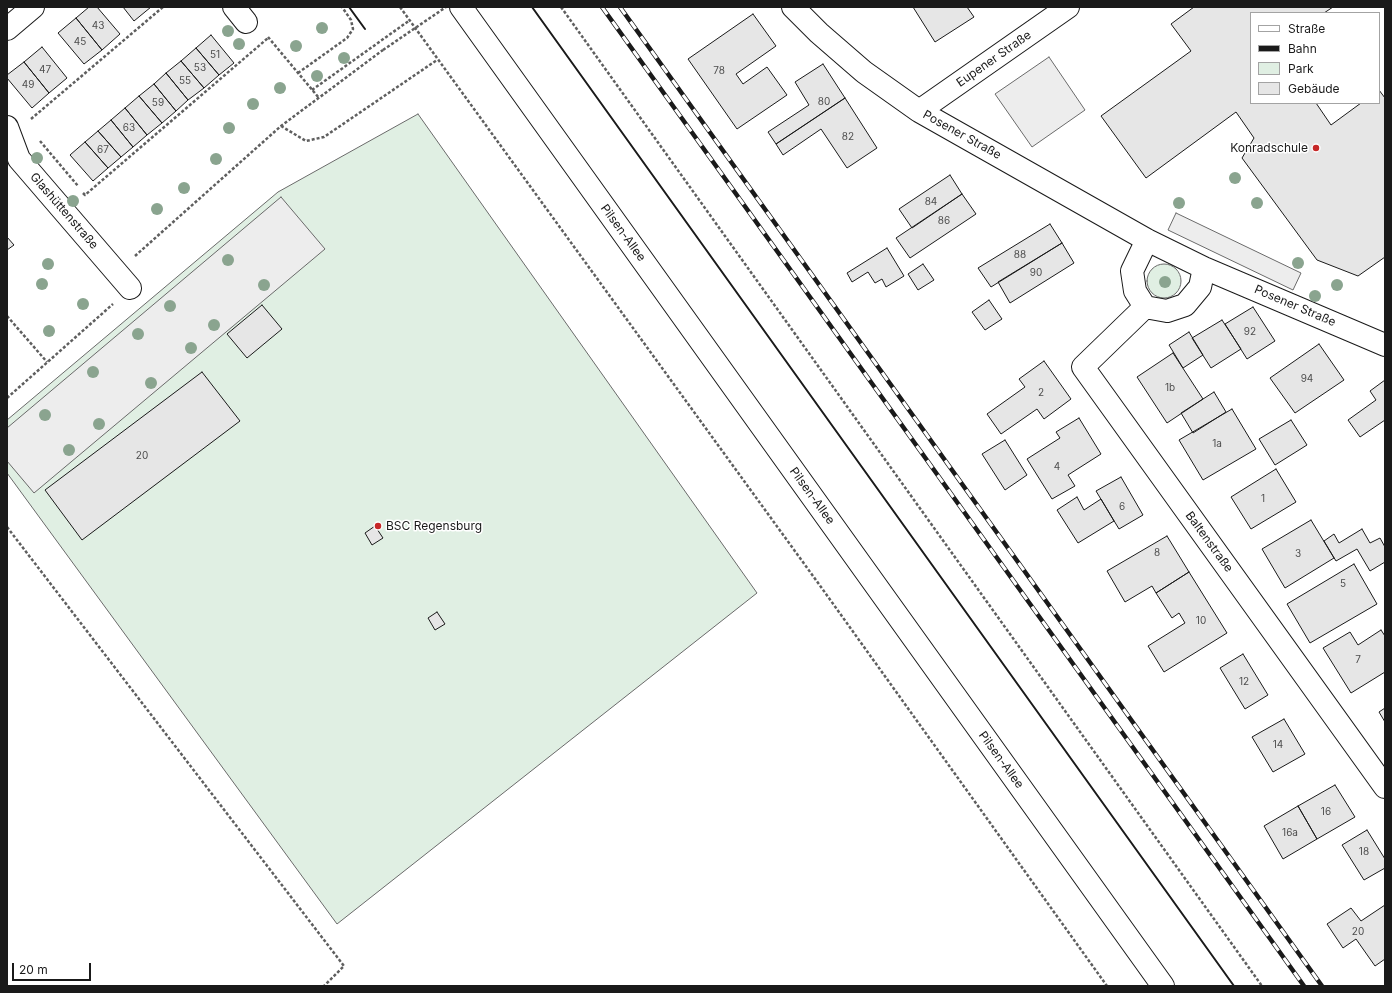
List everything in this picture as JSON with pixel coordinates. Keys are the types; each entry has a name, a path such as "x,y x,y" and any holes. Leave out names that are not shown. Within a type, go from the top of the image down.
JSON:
{"street":[{"path":"7,29 33,7"},
{"name":"Pilsen-Allee","path":"461,7 1163,986"},
{"name":"Posener Straße","path":"793,7 819,33 864,72 919,111 1148,240 1204,268 1385,345"},
{"name":"Eupener Straße","path":"919,111 1068,7"},
{"name":"Glashüttenstraße","path":"12,132 19,159 124,281"},
{"path":"1148,240 1132,271 1135,291 1145,307 1167,311 1185,305 1200,287 1204,268"},
{"name":"Baltenstraße","path":"1145,307 1083,367 1385,787"}],"path":[{"path":"163,7 12,132 85,195 268,38"},
{"path":"298,72 348,38 353,29 351,20 342,7"},
{"path":"400,7 437,60 812,574 1107,986"},
{"path":"7,398 47,362 124,281 281,126 383,50 446,7"},
{"path":"561,7 1262,986"},
{"path":"240,14 251,17 319,98"},
{"path":"312,90 410,20"},
{"path":"281,126 306,141 324,137 437,60"},
{"path":"7,316 47,362"},
{"path":"7,527 344,966 324,986"}],"green space":[{"name":"BSC Regensburg","path":"418,114 757,593 337,924 7,473 7,420 278,192"},
{"path":"1161,264 1167,264 1171,265 1178,271 1181,281 1180,288 1174,295 1167,298 1161,298 1157,297 1150,291 1147,284 1147,278 1148,274 1154,267"}],"shaded area":[{"path":"1049,57 1085,110 1032,147 995,94"},
{"path":"281,197 325,249 34,493 7,461 7,428"},
{"path":"1176,213 1301,273 1293,290 1168,230"}],"building":[{"path":"89,7 97,7 120,34 102,50 76,18"},
{"path":"123,7 151,7 134,21"},
{"path":"913,7 967,7 974,17 935,42"},
{"name":"Konradschule","path":"1194,7 1333,7 1326,12 1250,12 1250,104 1317,104 1331,125 1360,104 1380,104 1380,91 1385,98 1385,257 1358,276 1317,260 1242,158 1254,138 1236,112 1146,178 1101,116 1191,51 1171,24"},
{"path":"753,14 776,46 736,74 743,84 767,67 787,95 737,129 688,59"},
{"path":"76,18 102,50 84,64 58,33"},
{"path":"211,35 234,63 219,75 196,48"},
{"path":"42,47 67,78 49,93 24,62"},
{"path":"196,48 219,75 204,88 181,61"},
{"path":"181,61 204,88 188,100 166,73"},
{"path":"24,62 49,93 32,108 7,78 7,75"},
{"path":"823,64 845,98 776,144 768,132 809,105 795,82"},
{"path":"166,73 188,100 176,111 154,84"},
{"path":"154,84 176,111 162,123 139,96"},
{"path":"139,96 162,123 147,135 125,108"},
{"path":"845,98 877,148 847,168 821,129 783,155 776,144"},
{"path":"125,108 147,135 133,147 111,120"},
{"path":"111,120 133,147 121,157 98,131"},
{"path":"98,131 121,157 108,168 85,142"},
{"path":"85,142 108,168 93,181 70,155"},
{"path":"950,175 962,194 912,228 899,209"},
{"path":"962,194 976,214 910,258 896,238"},
{"path":"1050,224 1062,243 991,287 978,268"},
{"path":"7,237 14,245 7,250"},
{"path":"1062,243 1074,263 1010,303 998,282"},
{"path":"887,248 904,276 886,287 882,279 875,283 868,272 852,282 847,273"},
{"path":"923,264 934,280 918,290 908,274"},
{"path":"989,300 1002,319 985,330 972,312"},
{"path":"262,305 282,329 247,358 227,334"},
{"path":"1253,307 1275,341 1247,359 1225,324"},
{"path":"1222,320 1241,349 1211,368 1192,338"},
{"path":"1189,332 1203,355 1183,368 1169,345"},
{"path":"1319,344 1344,380 1295,413 1270,378"},
{"path":"1173,353 1203,399 1167,423 1137,377"},
{"path":"1044,361 1071,399 1044,419 1037,409 1001,434 987,414 1025,387 1019,379"},
{"path":"202,372 240,421 82,540 45,490"},
{"path":"1385,380 1385,420 1360,437 1348,420 1376,400 1370,391"},
{"path":"1214,392 1226,412 1193,433 1181,413"},
{"path":"1232,409 1256,449 1203,480 1179,440"},
{"path":"1079,418 1101,454 1068,475 1075,486 1052,499 1027,459 1060,438 1056,432"},
{"path":"1291,420 1307,445 1275,465 1259,439"},
{"path":"1005,440 1027,475 1005,490 982,454"},
{"path":"1276,469 1296,502 1251,529 1231,497"},
{"path":"1121,477 1143,515 1119,529 1096,491"},
{"path":"1077,497 1084,510 1101,499 1114,521 1078,543 1057,510"},
{"path":"1311,520 1334,558 1285,588 1262,549"},
{"path":"375,526 383,538 372,545 365,533"},
{"path":"1362,529 1370,543 1380,538 1385,547 1385,562 1370,571 1357,549 1336,561 1324,541 1334,534 1339,543"},
{"path":"1167,536 1189,572 1156,593 1152,586 1125,602 1107,571"},
{"path":"1354,564 1377,604 1310,643 1287,604"},
{"path":"1189,572 1227,633 1164,672 1148,646 1185,623 1179,613 1172,618 1156,593"},
{"path":"437,612 445,624 435,630 428,618"},
{"path":"1381,630 1385,636 1385,672 1351,693 1323,648 1350,632 1358,645"},
{"path":"1243,654 1268,695 1245,709 1220,668"},
{"path":"1385,708 1385,722 1379,712"},
{"path":"1284,719 1305,754 1273,772 1252,737"},
{"path":"1335,785 1355,817 1317,839 1298,806"},
{"path":"1298,806 1317,839 1283,859 1264,826"},
{"path":"1367,830 1385,859 1385,868 1364,880 1342,845"},
{"path":"1385,905 1385,959 1375,966 1356,939 1343,948 1327,924 1351,908 1361,921"}],"railway":[{"path":"602,7 1304,986"},
{"path":"620,7 1322,986"}],"wall":[{"path":"349,7 365,29"},
{"path":"532,7 1234,986"}],"place":[{"name":"Konradschule","path":"1316,148"},
{"name":"BSC Regensburg","path":"378,526"}]}
